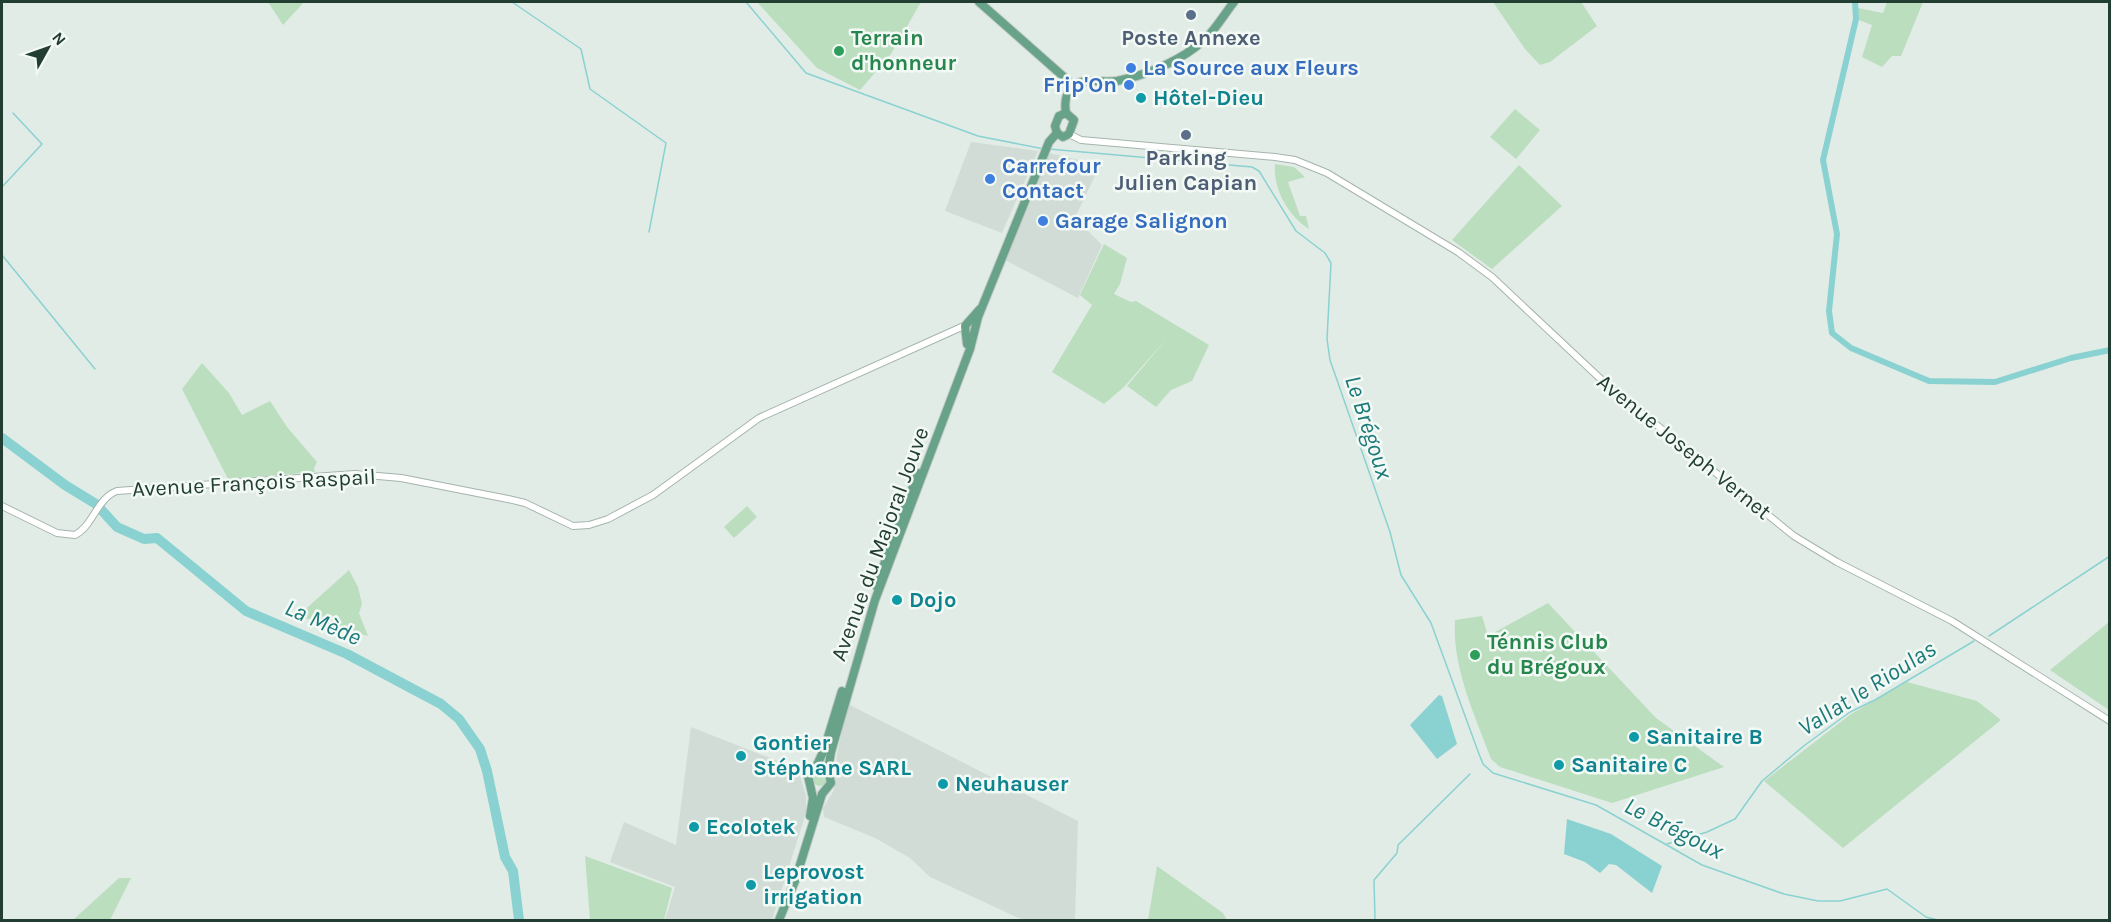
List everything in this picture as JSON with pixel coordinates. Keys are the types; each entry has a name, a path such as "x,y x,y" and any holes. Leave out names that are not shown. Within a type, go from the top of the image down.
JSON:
{"main road":[{"path":"979,2 1073,85"},
{"path":"1066,113 1059,116 1055,126 1057,133 1063,137 1069,134 1074,120 1066,113 1065,100 1073,85 1082,81 1112,82 1132,78 1157,68 1206,38 1234,2"},
{"name":"Avenue du Majoral Jouve","path":"783,910 811,813 812,788 807,776 816,767 831,730 885,559 966,349 969,329 983,306 1048,142 1057,133"},
{"name":"Avenue du Majoral Jouve","path":"779,921 795,881 824,790 831,780 828,770 845,701 875,600 967,356 969,329"},
{"path":"816,767 828,770"},
{"path":"812,788 824,790"}],"street":[{"name":"Avenue Joseph Vernet","path":"1069,134 1080,140 1295,160 1327,173 1458,252 1492,277 1606,384 1794,536 1837,562 1952,621 2109,721"},
{"name":"Avenue François Raspail","path":"2,506 57,533 75,535 86,527 108,496 117,491 373,474 525,503 565,524 589,525 640,503 759,418 956,330 969,329"}],"shaded area":[{"path":"971,142 1038,151 1002,233 945,211"},
{"path":"1049,153 1100,165 1073,222 1085,228 1102,245 1078,298 1005,260"},
{"path":"848,704 1078,821 1075,920 1023,920 930,877 910,858 875,838 824,817 823,808 834,790 837,754"},
{"path":"691,727 798,769 806,796 806,813 772,920 665,920 675,887 610,862 624,822 676,845"}],"green space":[{"path":"268,2 304,2 283,25"},
{"path":"757,2 921,2 891,54 860,90 817,68"},
{"path":"1493,2 1581,2 1597,26 1550,62 1540,65 1525,49"},
{"path":"1887,2 1923,2 1901,56 1892,56 1882,67 1862,57 1872,25 1856,19 1858,8 1883,13"},
{"path":"1515,109 1540,130 1516,159 1490,137"},
{"path":"1275,164 1294,167 1305,177 1288,182 1300,216 1306,216 1309,229 1294,216 1283,200 1276,182"},
{"path":"1519,165 1562,206 1492,269 1452,240"},
{"path":"1104,244 1127,258 1120,284 1114,294 1131,302 1136,301 1209,345 1192,381 1171,390 1156,407 1127,386 1168,337 1124,387 1104,404 1052,372 1092,305 1080,295"},
{"path":"202,363 229,393 242,415 270,401 287,427 317,462 315,472 228,479 182,389"},
{"path":"747,506 757,517 734,538 724,527"},
{"path":"349,570 358,587 362,604 359,613 368,636 298,616"},
{"path":"1548,603 1656,718 1724,767 1612,803 1500,767 1491,759 1461,673 1457,656 1455,620 1482,616 1488,636"},
{"path":"2109,622 2109,710 2050,670"},
{"path":"1907,682 1977,701 2001,720 1843,848 1764,781 1851,714"},
{"path":"820,772 825,774 827,779 825,784 820,786 815,784 813,779 815,774"},
{"path":"585,856 672,888 664,920 590,920"},
{"path":"1157,866 1223,913 1227,920 1148,920"},
{"path":"119,878 131,878 110,920 73,920"}],"water":[{"path":"1439,695 1442,696 1457,744 1437,759 1410,725"},
{"path":"1567,819 1611,834 1662,866 1652,893 1616,865 1609,864 1600,873 1585,862 1564,854"}],"waterway":[{"path":"512,2 581,49 590,89 666,143 649,232"},
{"name":"Le Brégoux","path":"746,2 806,73 978,136 1044,149"},
{"path":"1855,2 1856,19 1823,160 1837,234 1829,311 1832,333 1851,348 1929,381 1995,382 2071,358 2110,350"},
{"path":"2,187 42,144 13,113"},
{"name":"Le Brégoux","path":"1049,149 1252,167 1259,171 1296,231 1325,253 1331,263 1327,339 1330,360 1390,532 1401,575 1431,623 1483,764 1493,773 1596,805 1702,865 1784,894 1818,901 1840,901 1887,889 1926,917 1938,920"},
{"path":"2,255 95,369"},
{"name":"La Mède","path":"2,438 65,485 96,504 117,527 144,539 157,538 246,611 347,654 441,704 459,719 480,749 487,771 505,857 513,871 519,920"},
{"name":"Vallat le Rioulas","path":"1989,636 2110,556"},
{"name":"Vallat le Rioulas","path":"1667,844 1707,832 1735,819 1762,781 1805,745 1850,712 1875,700 1974,641"},
{"path":"1375,920 1374,880 1397,853 1398,845 1470,774"}],"place":[{"name":"Poste Annexe","path":"1191,15"},
{"name":"Terrain d'honneur","path":"839,51"},
{"name":"La Source aux Fleurs","path":"1131,68"},
{"name":"Frip'On","path":"1129,85"},
{"name":"Hôtel-Dieu","path":"1141,98"},
{"name":"Parking Julien Capian","path":"1186,135"},
{"name":"Carrefour Contact","path":"990,179"},
{"name":"Garage Salignon","path":"1043,221"},
{"name":"Dojo","path":"897,600"},
{"name":"Ténnis Club du Brégoux","path":"1475,655"},
{"name":"Sanitaire B","path":"1634,737"},
{"name":"Gontier Stéphane SARL","path":"741,756"},
{"name":"Sanitaire C","path":"1559,765"},
{"name":"Neuhauser","path":"943,784"},
{"name":"Ecolotek","path":"694,827"},
{"name":"Leprovost irrigation","path":"751,885"}]}
